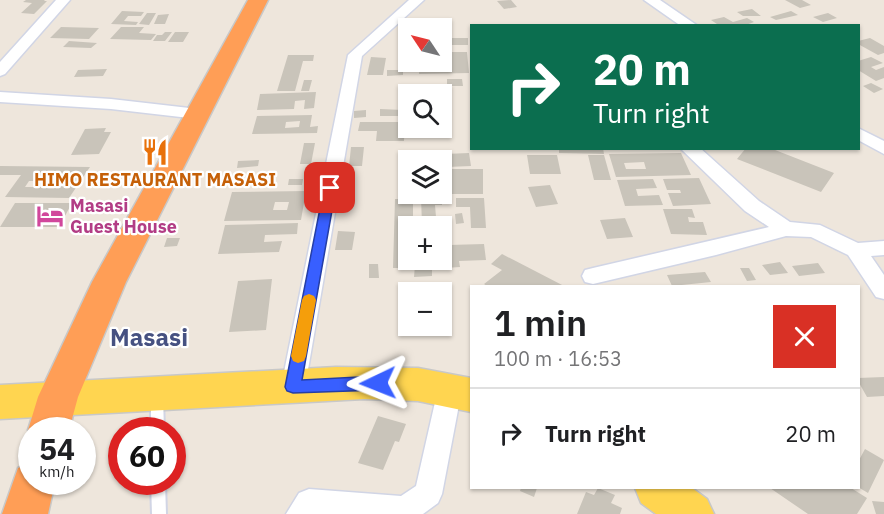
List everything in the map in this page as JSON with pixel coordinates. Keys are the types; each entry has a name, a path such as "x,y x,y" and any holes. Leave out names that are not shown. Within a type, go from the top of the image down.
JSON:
{"highway":[{"path":"53,414 109,282 258,0"},
{"path":"25,514 30,495"}],"main road":[{"path":"0,402 53,414 157,412 293,387 378,383 461,392"},
{"path":"658,489 691,514"}],"street":[{"path":"0,71 63,0"},
{"path":"293,387 355,55 417,0"},
{"path":"651,0 688,24"},
{"path":"0,97 111,104 198,114"},
{"path":"860,134 884,149"},
{"path":"691,150 752,206 786,229"},
{"path":"593,276 716,248 786,229 813,231 855,249 884,291"},
{"path":"855,249 884,248"},
{"path":"300,514 309,503 405,510 428,494 461,392"}],"lane":[{"path":"158,495 159,514"}],"building":[{"path":"26,0 47,1 34,14 21,13 32,3 23,2"},
{"path":"511,0 517,7 504,9 497,1"},
{"path":"785,0 802,0 811,5 800,8"},
{"path":"752,9 761,16 743,16 737,12"},
{"path":"122,11 144,12 141,16 128,16 124,21 138,22 136,25 111,24"},
{"path":"791,11 798,15 776,20 770,17"},
{"path":"147,13 156,13 149,25 139,24"},
{"path":"828,13 837,18 823,22 813,17"},
{"path":"169,14 165,24 154,24 158,15"},
{"path":"724,17 733,22 747,18 754,22 717,24 711,20"},
{"path":"61,27 99,28 89,39 50,38"},
{"path":"121,27 144,27 139,33 156,34 151,40 110,39"},
{"path":"172,32 165,41 153,41 157,35"},
{"path":"175,32 189,32 183,42 168,42"},
{"path":"452,38 468,38 468,45 452,45"},
{"path":"870,38 884,46 884,53 878,55 860,45 860,40"},
{"path":"69,41 97,43 91,48 63,47"},
{"path":"452,52 467,52 469,73 419,74 419,72 452,72"},
{"path":"288,55 314,55 313,61 303,61 295,91 277,91"},
{"path":"371,57 386,58 383,75 367,75"},
{"path":"871,57 883,63 871,67 876,70 884,67 884,78 876,81 860,71 860,60"},
{"path":"107,69 103,76 74,77 78,70"},
{"path":"387,70 403,72 403,75 387,76"},
{"path":"447,79 462,79 463,86 452,86 452,84 447,84"},
{"path":"304,80 312,80 309,91 301,91"},
{"path":"871,83 883,89 874,93 863,86"},
{"path":"316,92 314,108 304,109 305,100 295,101 294,109 257,110 260,94"},
{"path":"380,109 398,110 398,116 380,116"},
{"path":"366,110 366,117 354,118 354,111"},
{"path":"312,115 310,127 318,126 317,133 252,134 257,116","holes":["300,121 299,127 285,128 286,122"]},
{"path":"360,122 398,122 398,138 404,138 404,141 376,141 377,131 358,131"},
{"path":"106,128 104,132 111,132 99,154 71,155 85,129"},
{"path":"304,143 315,143 311,164 300,164"},
{"path":"351,147 364,147 362,166 349,166"},
{"path":"559,150 603,150 604,154 559,153"},
{"path":"744,150 775,150 834,173 821,192 737,159"},
{"path":"469,153 471,166 452,167 452,154"},
{"path":"681,153 691,175 616,177 609,154","holes":["644,162 646,169 626,169 624,163"]},
{"path":"527,155 557,155 561,174 530,174"},
{"path":"588,155 604,155 611,180 594,180"},
{"path":"259,160 258,166 237,168 238,161"},
{"path":"0,166 90,167 69,198 5,197 21,175 0,175","holes":["29,181 49,181 45,187 25,187"]},
{"path":"452,169 483,169 483,194 452,194"},
{"path":"699,178 711,204 673,206 668,193 681,193 680,190 667,190 663,179"},
{"path":"289,179 303,179 302,185 288,185"},
{"path":"653,179 657,188 636,189 638,196 659,195 663,205 625,206 617,180"},
{"path":"550,185 558,204 536,207 528,187"},
{"path":"306,191 301,220 224,221 232,192","holes":["275,202 289,202 287,210 273,210"]},
{"path":"456,198 484,198 486,228 471,228 470,207 456,207"},
{"path":"395,199 398,199 398,204 413,204 413,216 398,216 398,268 393,268"},
{"path":"15,203 72,203 59,227 0,227"},
{"path":"421,204 442,204 435,205 436,216 422,216"},
{"path":"663,209 692,209 695,218 688,217 689,222 703,222 707,235 671,234"},
{"path":"462,213 464,223 456,224 455,214"},
{"path":"625,218 633,237 607,239 600,220"},
{"path":"298,223 297,234 265,235 264,242 282,241 279,252 218,254 225,225"},
{"path":"338,231 355,232 352,250 335,250"},
{"path":"167,238 180,238 177,246 164,247"},
{"path":"484,244 486,260 459,261 460,267 452,268 452,245"},
{"path":"502,254 562,285 486,285 484,284 502,270 491,264"},
{"path":"780,262 788,273 770,275 762,265"},
{"path":"818,263 825,273 799,276 792,266"},
{"path":"369,264 378,264 379,278 369,278"},
{"path":"740,268 749,268 756,280 747,281"},
{"path":"415,270 432,270 432,276 414,277"},
{"path":"705,272 711,282 672,285 667,275"},
{"path":"272,279 266,330 229,332 238,281"},
{"path":"884,377 884,396 867,397 860,385 860,378"},
{"path":"378,416 406,424 399,442 395,441 383,470 358,463"},
{"path":"865,449 884,460 868,493 860,488 860,458"},
{"path":"521,489 537,489 534,497 520,491"},
{"path":"597,489 600,489 615,495 611,503 622,508 620,514 577,514 586,492 594,495"},
{"path":"771,489 853,489 867,498 857,514 808,514"},
{"path":"872,501 884,502 884,514 876,514"}],"slow traffic":[{"path":"298,356 309,300"}],"place":[{"name":"HIMO RESTAURANT MASASI","path":"155,152"},
{"name":"Masasi Guest House","path":"50,216"}],"district":[{"name":"Masasi","path":"149,338"}],"route":[{"path":"330,188 293,387 378,383"}]}
